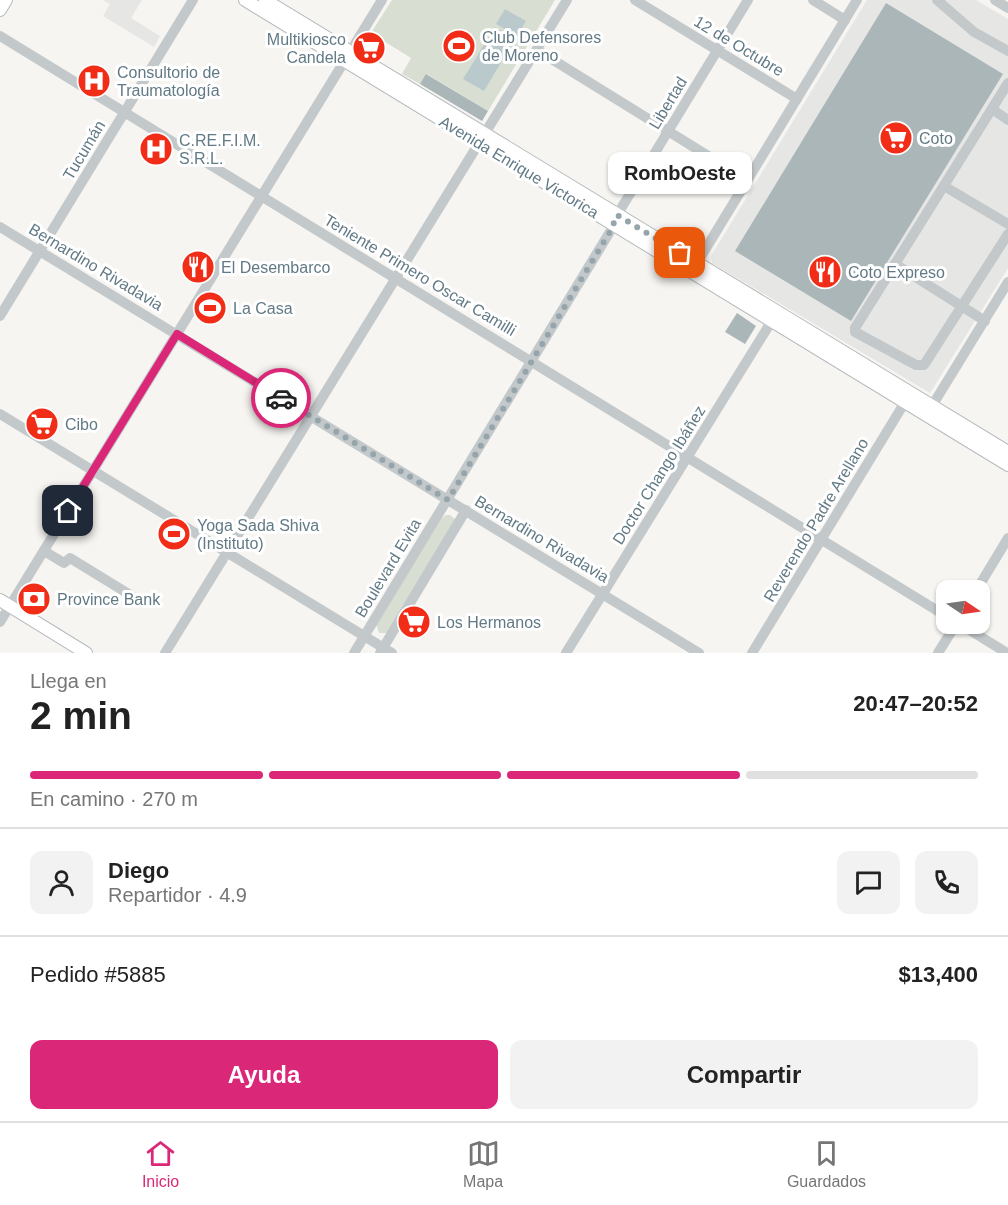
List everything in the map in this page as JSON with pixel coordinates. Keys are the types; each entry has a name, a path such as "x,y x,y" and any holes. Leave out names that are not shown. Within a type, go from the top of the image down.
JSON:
{"main road":[{"path":"0,10 6,0"},
{"name":"Avenida Enrique Victorica","path":"245,0 348,57 775,316 1008,452"},
{"name":"Avenida Enrique Victorica","path":"265,0 348,57"},
{"name":"Avenida Enrique Victorica","path":"615,220 697,263 905,402 1008,465"},
{"path":"5,603 86,653"}],"street":[{"name":"Tucumán","path":"0,316 193,0"},
{"path":"0,622 5,603 44,551 382,0"},
{"path":"165,653 567,0"},
{"name":"12 de Octubre","path":"635,0 797,99"},
{"name":"Libertad","path":"448,500 748,0"},
{"path":"813,0 845,20"},
{"path":"697,263 857,0"},
{"path":"937,0 974,32 1008,51"},
{"path":"995,0 1008,8"},
{"name":"Teniente Primero Oscar Camilli","path":"0,36 936,610"},
{"path":"537,50 747,180"},
{"path":"1008,83 855,328 857,333 916,364 924,365 1008,234"},
{"path":"992,109 1008,120"},
{"path":"944,186 1008,224"},
{"name":"Bernardino Rivadavia","path":"0,227 699,653"},
{"path":"895,264 985,321"},
{"path":"932,406 1008,282"},
{"name":"Doctor Chango Ibáñez","path":"566,653 775,316"},
{"name":"Reverendo Padre Arellano","path":"752,653 905,402"},
{"path":"0,414 385,651 466,510"},
{"name":"Boulevard Evita","path":"354,653 448,500"},
{"path":"983,580 1008,538"},
{"path":"44,551 64,563 70,558 132,596"},
{"path":"938,653 951,634"},
{"path":"975,634 1007,653"}],"shaded area":[{"path":"103,0 142,0 131,18 160,36 154,47 103,16 110,4"},
{"name":"Club Defensores de Moreno","path":"392,0 555,0 488,111 427,74 420,84 402,74 411,58 371,33"},
{"name":"Coto","path":"867,0 976,0 1008,19 1008,268 930,393 712,263 711,256"},
{"path":"505,9 526,21 517,36 496,24"},
{"path":"495,27 515,39 484,91 463,79"},
{"path":"446,515 450,515 455,522 387,633 379,633 376,624"}],"building":[{"path":"886,3 1003,74 851,321 735,251"},
{"path":"426,74 488,111 482,121 420,84"},
{"path":"737,313 756,326 745,344 725,332"}],"way so far":[{"path":"281,398 448,500 611,230 617,215 680,253"}],"place":[{"name":"Club Defensores de Moreno","path":"459,46"},
{"name":"Multikiosco Candela","path":"369,48"},
{"name":"Consultorio de Traumatología","path":"94,81"},
{"name":"Coto","path":"896,138"},
{"name":"C.RE.F.I.M. S.R.L.","path":"156,149"},
{"name":"RombOeste","path":"680,253"},
{"name":"El Desembarco","path":"198,267"},
{"name":"Coto Expreso","path":"825,272"},
{"name":"La Casa","path":"210,308"},
{"name":"Cibo","path":"42,424"},
{"name":"Yoga Sada Shiva (Instituto)","path":"174,534"},
{"name":"Province Bank","path":"34,599"},
{"name":"Los Hermanos","path":"414,622"}],"route":[{"path":"68,511 177,334 281,398"}]}
